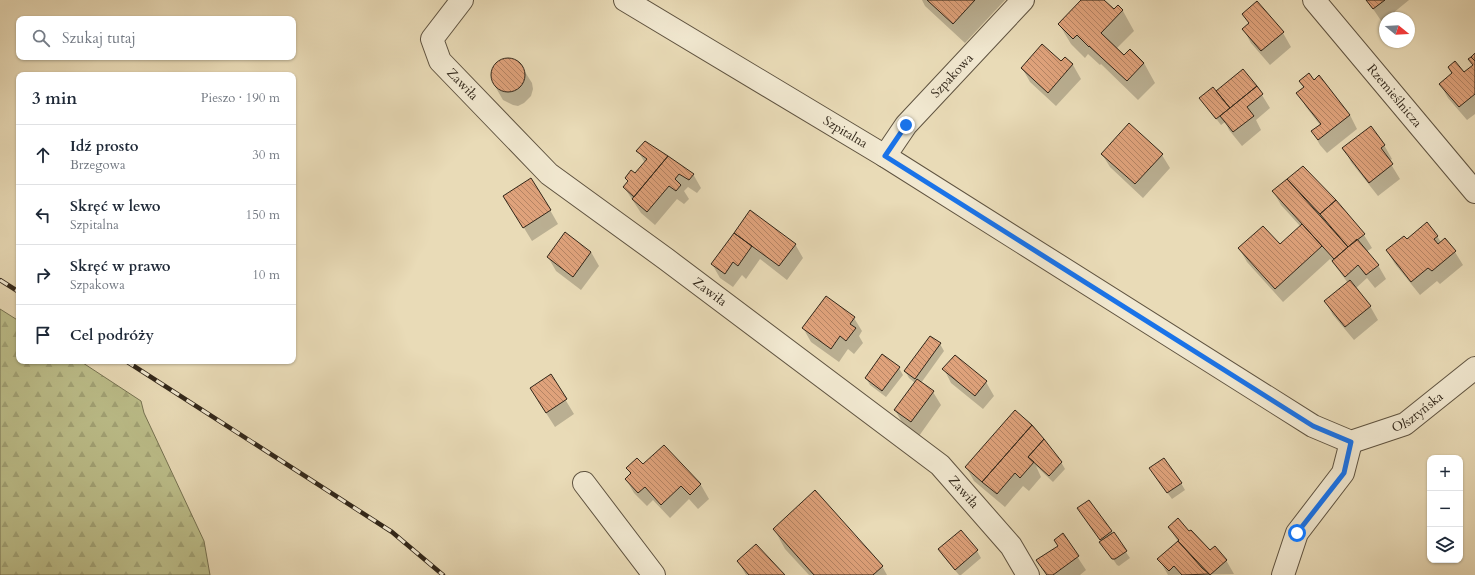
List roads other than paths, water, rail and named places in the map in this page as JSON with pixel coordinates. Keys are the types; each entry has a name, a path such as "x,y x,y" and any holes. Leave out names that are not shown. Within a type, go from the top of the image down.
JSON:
{"street":[{"name":"Zawiła","path":"462,0 432,39 440,61 549,174 666,259 940,465 1011,546 1028,575"},
{"name":"Szpitalna","path":"625,0 885,156 1313,426 1351,442"},
{"name":"Szpakowa","path":"885,156 906,125 1023,0"},
{"name":"Rzemieślnicza","path":"1314,0 1475,192"},
{"name":"Olsztyńska","path":"1351,442 1405,424 1475,368"},
{"path":"1283,575 1297,533 1344,473 1351,442"},
{"path":"584,483 654,575"}],"railway":[{"path":"0,280 16,290"},
{"path":"131,364 392,532 443,575"}]}
